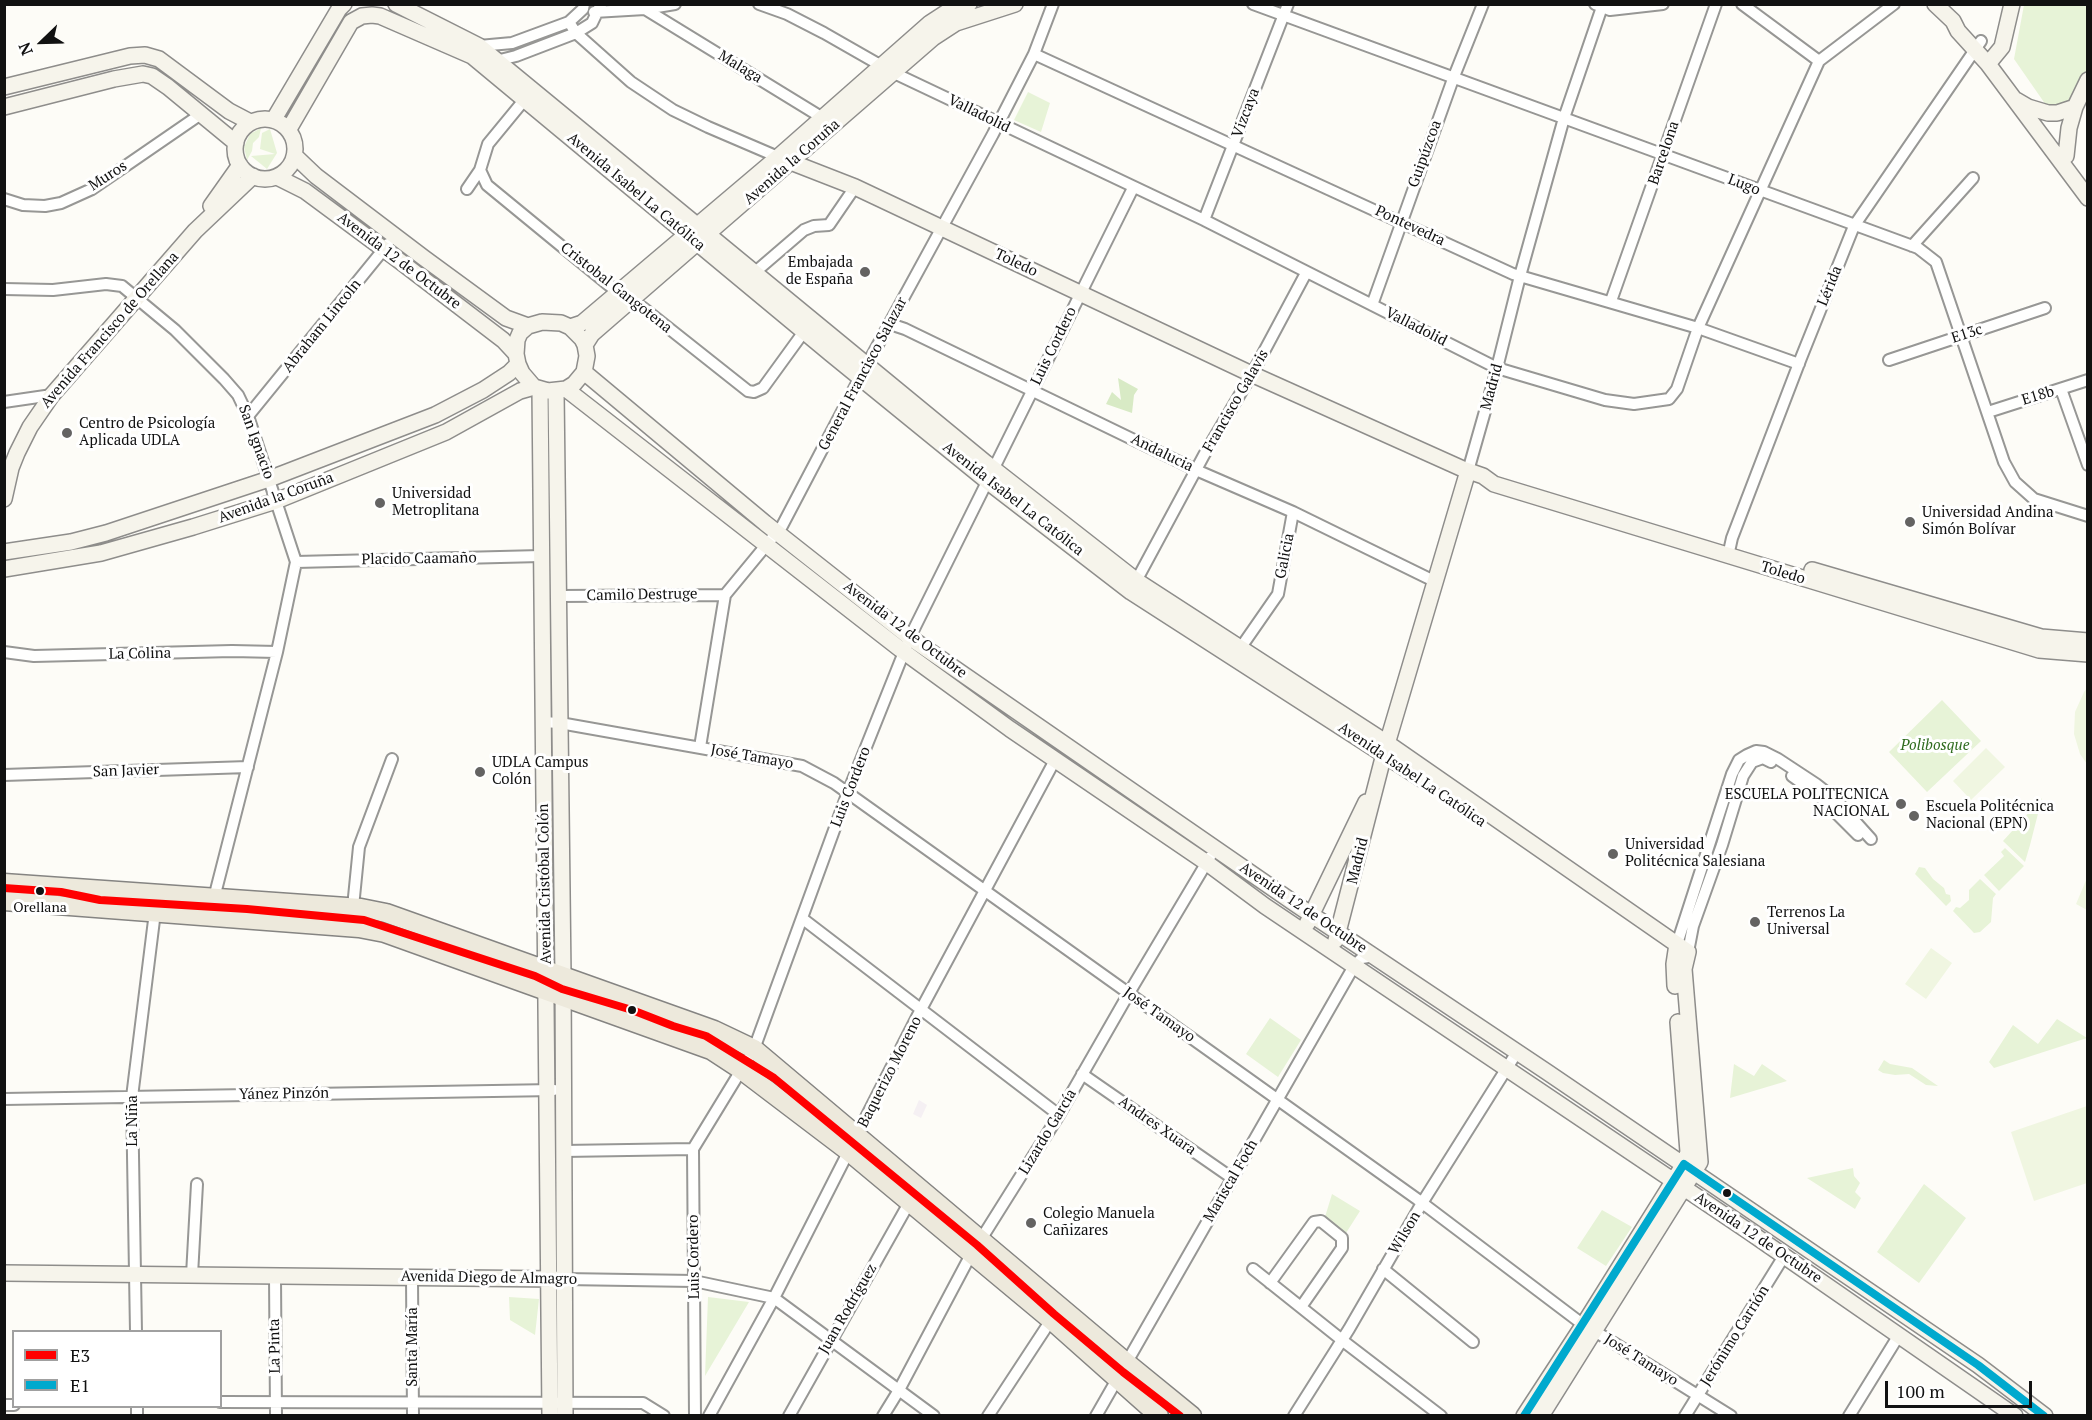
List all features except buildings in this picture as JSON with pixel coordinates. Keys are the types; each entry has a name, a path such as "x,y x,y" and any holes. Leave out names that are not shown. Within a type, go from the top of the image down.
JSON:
{"main road":[{"path":"274,119 344,4"},
{"path":"396,4 479,46 497,61"},
{"name":"Avenida la Coruña","path":"570,327 582,323 618,292 697,234 887,69 930,23 950,10 969,4"},
{"name":"Avenida la Coruña","path":"887,69 956,23 1015,4"},
{"path":"1935,4 1953,21 1958,32 1978,44 2088,184"},
{"path":"1991,60 2002,47 2012,4"},
{"name":"Avenida Isabel La Católica","path":"289,129 351,22 362,16 380,16 472,56 697,234 754,273 808,326"},
{"path":"4,87 144,54 159,59 229,111 250,122"},
{"path":"4,107 153,71 159,59"},
{"path":"1991,60 2012,98 2088,198"},
{"name":"Avenida Isabel La Católica","path":"497,61 697,234 808,326 990,475 1134,587 1386,748 1681,953"},
{"path":"168,87 166,76 170,73 177,73"},
{"path":"143,74 152,76 168,87 236,142"},
{"path":"2066,156 2069,129 2075,107 2088,80"},
{"path":"2012,98 2028,107 2053,114 2075,107"},
{"path":"261,118 274,119 289,129 296,147 295,156 286,171 277,177 265,179 253,177 236,158 238,134 250,122 261,118"},
{"name":"Avenida 12 de Octubre","path":"295,156 316,176 394,236 506,318 528,326"},
{"name":"Toledo","path":"785,159 855,187 1252,374 1468,471 1483,476 1495,476 2039,650 2088,654"},
{"name":"Avenida Francisco de Orellana","path":"195,231 240,165"},
{"name":"Avenida Francisco de Orellana","path":"4,499 17,453 30,427 52,395 195,231 253,177"},
{"name":"Avenida 12 de Octubre","path":"277,177 305,191 384,249 503,340 517,359"},
{"name":"Avenida la Coruña","path":"585,345 592,334 632,301 697,234"},
{"path":"542,322 553,322 570,327 585,345 587,356 584,372 574,384 561,390 537,388 522,373 517,359 517,340 528,326 542,322"},
{"name":"Avenida la Coruña","path":"4,552 70,542 106,533 269,479 445,410 509,373 517,359"},
{"name":"Avenida 12 de Octubre","path":"584,372 777,533 910,637 1312,915 1978,1365 2044,1416"},
{"name":"Avenida la Coruña","path":"4,569 101,553 276,501 446,432 520,391 537,388"},
{"name":"Avenida Cristóbal Colón","path":"537,388 542,722 555,972"},
{"name":"Avenida 12 de Octubre","path":"561,390 904,652 1055,760 1331,951 1823,1282 2012,1415"},
{"name":"Avenida Cristóbal Colón","path":"557,1409 556,1279 546,1090 555,972 560,723 558,596 561,390"},
{"path":"354,447 363,467"},
{"name":"Madrid","path":"1331,951 1339,932 1386,748 1468,471"},
{"name":"Toledo","path":"1729,551 2041,637 2088,641"},
{"name":"Madrid","path":"1303,931 1381,770"},
{"path":"4,883 353,907 386,913 704,1026 754,1049 1192,1416"},
{"path":"4,901 384,933 711,1050 740,1069 848,1152 1050,1320 1159,1416"},
{"path":"1541,1416 1589,1327 1689,1168 1681,953"},
{"name":"Avenida Cristóbal Colón","path":"554,995 563,1090 563,1151 556,1279"},
{"name":"Avenida Diego de Almagro","path":"4,1273 556,1279"},
{"path":"1823,1282 1842,1288 1855,1281"},
{"path":"1524,1416 1589,1327"},
{"path":"1899,1335 1912,1328 1940,1339"}],"street":[{"path":"479,46 512,43 569,22 583,7 645,9 675,4"},
{"name":"Valladolid","path":"759,4 787,14 887,69 998,124 1204,220 1497,368 1605,400 1634,404 1669,399 1677,390 1698,328 1819,61 1894,4"},
{"name":"General Francisco Salazar","path":"725,595 777,533 998,124 1034,54 1053,4"},
{"name":"Lugo","path":"1253,4 1286,10 1453,79 1912,246 1928,255 1936,262 2004,462 2015,482 2023,492 2034,499 2088,516"},
{"name":"Guipúzcoa","path":"1372,305 1453,79 1483,4"},
{"path":"1600,6 1610,10 1664,4"},
{"name":"Barcelona","path":"1611,301 1716,4"},
{"path":"1742,4 1819,61"},
{"name":"Madrid","path":"1468,471 1564,118 1600,6"},
{"path":"481,63 516,56 576,33 592,23 600,9"},
{"name":"Malaga","path":"645,9 828,122"},
{"name":"Vizcaya","path":"1204,220 1286,10"},
{"name":"Toledo","path":"569,22 576,33 632,82 673,110 785,159"},
{"path":"512,43 516,56"},
{"name":"Lérida","path":"1729,551 1854,226 1978,44"},
{"name":"Pontevedra","path":"1034,54 1520,276 1698,328 1799,364"},
{"path":"467,189 480,170 488,144 525,99"},
{"name":"Muros","path":"4,199 23,205 45,206 92,189 201,114"},
{"name":"Cristobal Gangotena","path":"480,170 487,185 618,292 748,392 763,388 808,326"},
{"path":"1912,246 1973,178"},
{"path":"754,273 793,237 814,226 829,225 855,187"},
{"name":"Luis Cordero","path":"695,1416 693,1149 754,1049 848,792 910,637 1133,188"},
{"name":"Abraham Lincoln","path":"248,416 394,236"},
{"name":"Francisco Galavis","path":"1134,587 1196,470 1252,374 1306,273"},
{"name":"San Ignacio","path":"4,289 53,290 114,284 122,286 175,330 238,394 248,416 296,562"},
{"name":"E13c","path":"1889,360 2045,308"},
{"name":"Andalucia","path":"890,324 905,329 1196,470 1293,512 1434,581"},
{"name":"E18b","path":"1988,412 2088,380"},
{"path":"2061,389 2088,465"},
{"path":"4,402 52,395"},
{"name":"Galicia","path":"1237,654 1278,594 1293,512"},
{"name":"Placido Caamaño","path":"296,562 541,555"},
{"path":"214,898 277,652 296,562"},
{"path":"700,747 725,595"},
{"name":"Camilo Destruge","path":"558,596 725,595"},
{"name":"La Colina","path":"4,652 34,656 277,652"},
{"name":"José Tamayo","path":"542,722 560,723 802,766 848,792 1422,1203 1589,1327 1731,1416"},
{"path":"1681,953 1722,845 1737,789 1749,758 1763,758 1787,772 1817,794 1866,838"},
{"path":"353,907 359,847 392,759"},
{"name":"Baquerizo Moreno","path":"709,1416 774,1298 921,1009 1055,760"},
{"name":"San Javier","path":"4,775 248,767"},
{"name":"Lizardo García","path":"883,1416 972,1255 1059,1115 1216,849"},
{"name":"La Niña","path":"136,1330 132,1097 155,912"},
{"path":"803,919 1059,1115"},
{"path":"1354,966 1362,958 1374,956"},
{"name":"Mariscal Foch","path":"1096,1416 1354,966"},
{"name":"Wilson","path":"1294,1416 1342,1340 1422,1203 1517,1052"},
{"name":"Andres Xuara","path":"1083,1074 1232,1178"},
{"name":"Yánez Pinzón","path":"4,1099 563,1090"},
{"path":"563,1151 693,1149"},
{"path":"192,1275 197,1184"},
{"name":"Juan Rodríguez","path":"789,1416 909,1203"},
{"path":"1270,1283 1314,1222 1321,1221 1342,1238 1342,1248 1301,1307"},
{"name":"Jerónimo Carrión","path":"1685,1416 1784,1256"},
{"path":"1253,1269 1442,1416"},
{"path":"1383,1269 1473,1342"},
{"name":"La Pinta","path":"275,1276 276,1416"},
{"name":"Santa María","path":"412,1278 413,1416"},
{"name":"Avenida Diego de Almagro","path":"556,1279 694,1281 774,1298 934,1416"},
{"path":"988,1416 1050,1320"},
{"path":"1849,1416 1899,1335"},
{"path":"222,1402 413,1402 557,1409 643,1402 664,1416"}],"shaded area":[{"path":"919,1100 927,1105 921,1118 913,1114"}],"green space":[{"path":"2024,5 2087,5 2087,68 2076,97 2071,103 2048,108 2014,59"},
{"path":"1028,92 1050,103 1041,132 1014,120"},
{"path":"261,128 247,160 244,147 250,134"},
{"path":"270,129 277,153 267,169 251,156 275,154 260,149 262,133"},
{"path":"1118,378 1138,389 1134,395 1132,413 1106,404 1112,392 1121,400"},
{"path":"2087,688 2087,764 2080,754 2074,734 2075,712"},
{"name":"Polibosque","path":"1942,700 1981,741 1927,792 1889,752"},
{"path":"1986,748 2005,767 1971,800 1953,781"},
{"path":"2042,798 2030,845 2025,862 2003,841"},
{"path":"2005,848 2024,866 1999,891 1984,875 2004,856 2001,852"},
{"path":"1919,867 1925,868 1944,888 1946,894 1950,895 1951,901 1946,906 1915,874"},
{"path":"2088,878 2087,910 2076,904"},
{"path":"1980,879 1996,894 1993,898 1991,922 1980,932 1974,933 1953,911 1969,900 1969,890"},
{"path":"1931,948 1952,963 1926,999 1905,984"},
{"path":"1270,1018 1301,1040 1278,1077 1246,1054"},
{"path":"2057,1019 2087,1038 1994,1068 1989,1062 2013,1025 2038,1044"},
{"path":"1884,1060 1890,1064 1912,1068 1938,1086 1926,1085 1909,1074 1883,1073 1878,1070"},
{"path":"1734,1064 1754,1076 1762,1064 1787,1081 1730,1098"},
{"path":"2087,1106 2087,1183 2034,1201 2011,1132"},
{"path":"1853,1168 1854,1176 1860,1183 1855,1192 1861,1198 1855,1209 1807,1178"},
{"path":"1924,1184 1966,1218 1919,1283 1877,1252"},
{"path":"1332,1194 1360,1211 1346,1233 1325,1217"},
{"path":"1602,1210 1632,1227 1606,1266 1577,1248"},
{"path":"509,1297 539,1299 535,1335 510,1320"},
{"path":"708,1297 749,1302 705,1376"}],"transit line":[{"name":"E3","path":"4,888 61,892 100,900 247,909 364,920 535,976 562,989 706,1036 774,1078 977,1245 1123,1372 1180,1416"},
{"name":"E1","path":"1524,1416 1684,1164 1978,1365 2044,1416"}],"place":[{"name":"Embajada de España","path":"865,272"},
{"name":"Centro de Psicología Aplicada UDLA","path":"67,433"},
{"name":"Universidad Metroplitana","path":"380,503"},
{"name":"Universidad Andina Simón Bolívar","path":"1910,522"},
{"name":"UDLA Campus Colón","path":"480,772"},
{"name":"ESCUELA POLITECNICA NACIONAL","path":"1901,804"},
{"name":"Escuela Politécnica Nacional (EPN)","path":"1914,816"},
{"name":"Universidad Politécnica Salesiana","path":"1613,854"},
{"name":"Orellana","path":"40,891"},
{"name":"Terrenos La Universal","path":"1755,922"},
{"name":"Colegio Manuela Cañizares","path":"1031,1223"}]}
